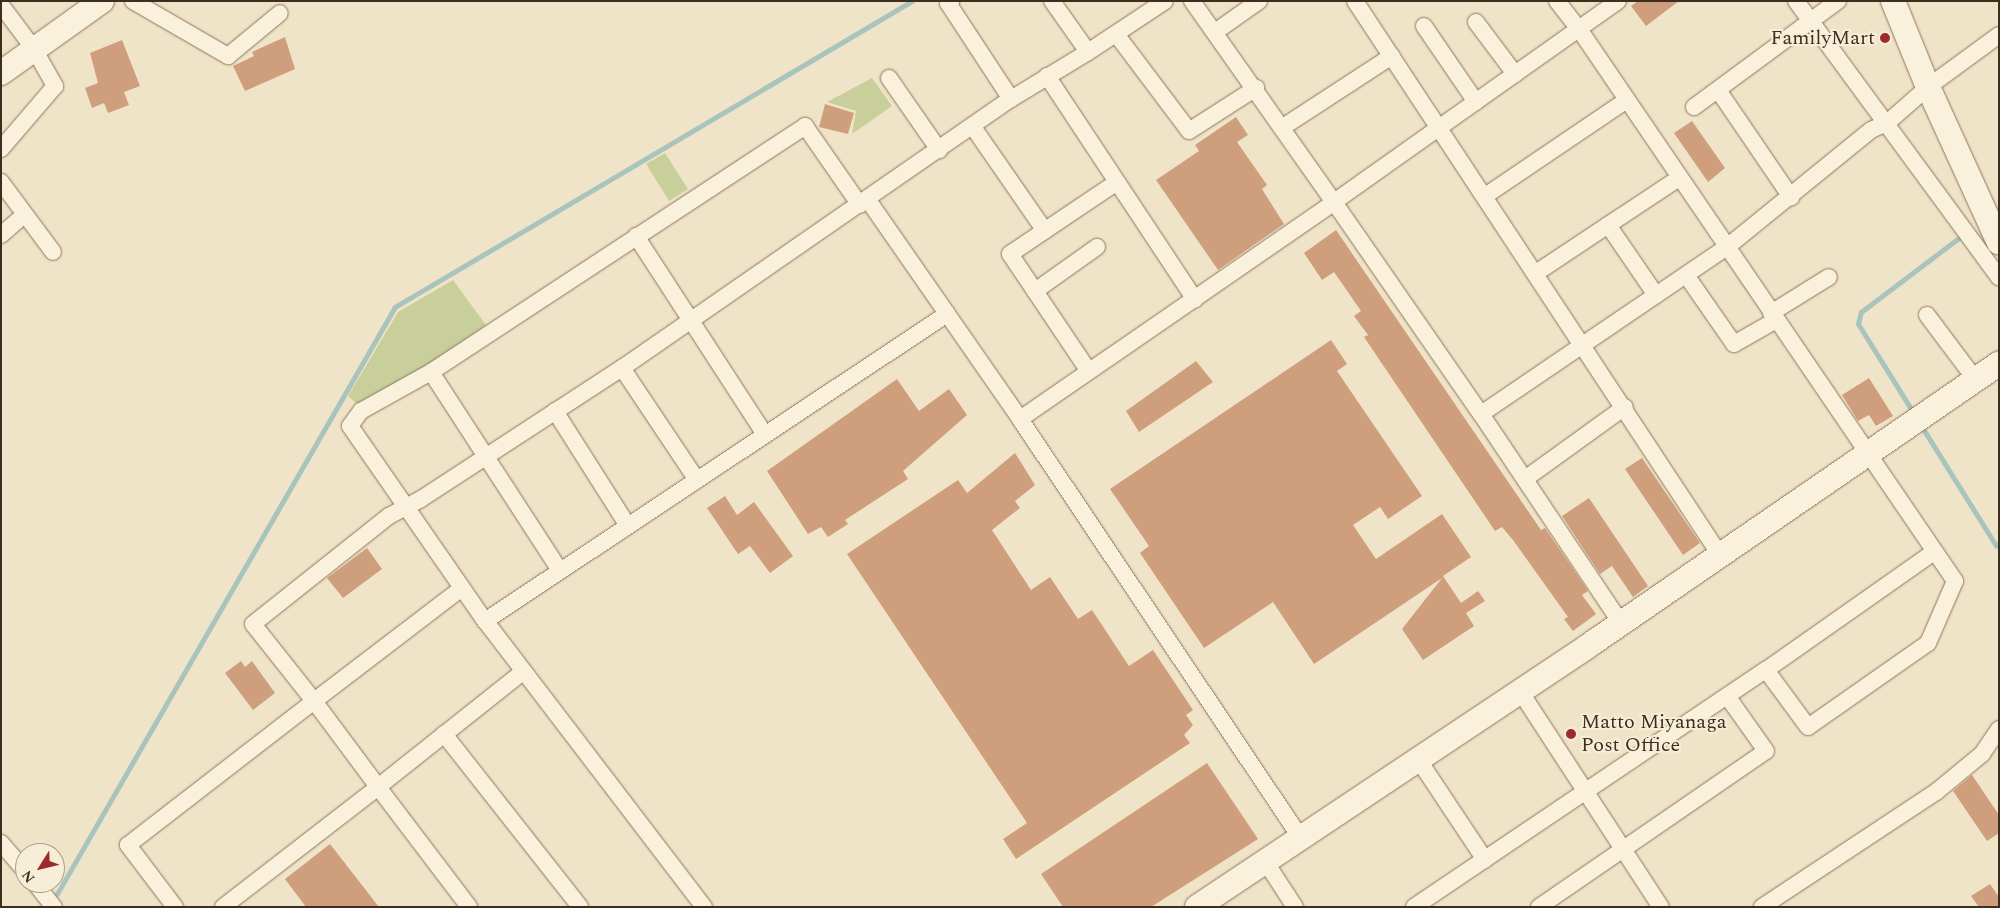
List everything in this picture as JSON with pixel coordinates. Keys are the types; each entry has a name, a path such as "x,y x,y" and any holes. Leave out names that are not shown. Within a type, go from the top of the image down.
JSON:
{"street":[{"path":"1,73 102,1"},
{"path":"133,1 228,56 280,13"},
{"path":"952,1 948,4 1011,99"},
{"path":"1052,1 1088,52"},
{"path":"469,907 314,701 253,624 389,516 406,508 622,368 1011,99 1166,1"},
{"path":"1192,1 1256,88 1481,414 1621,623"},
{"path":"1216,32 1259,1"},
{"path":"1355,1 1584,344 1720,554"},
{"path":"1557,1 1579,29 1866,454 1955,582 1928,643 1808,727 1766,670"},
{"path":"1020,419 1088,370 1195,300 1618,1"},
{"path":"1796,1 1999,276"},
{"path":"1694,107 1838,1"},
{"path":"1893,1 1928,87 1999,243"},
{"path":"1,5 34,49 54,86 1,149"},
{"path":"1476,22 1515,74"},
{"path":"1424,26 1476,102"},
{"path":"1116,34 1189,131 1256,88"},
{"path":"1481,414 1727,247 1791,197 1871,130 1887,122 1928,87 1999,35"},
{"path":"1283,127 1392,56"},
{"path":"1047,76 1195,300"},
{"path":"889,78 939,150"},
{"path":"1718,90 1791,197"},
{"path":"1485,196 1627,100"},
{"path":"704,907 485,621 350,426 361,411 431,372 805,126 947,314 1020,419 1300,838"},
{"path":"973,127 1045,230"},
{"path":"1536,273 1680,178"},
{"path":"1,182 23,216 53,252"},
{"path":"1088,370 1010,254 1116,182"},
{"path":"1,235 23,216"},
{"path":"1608,225 1656,295"},
{"path":"636,236 692,318 765,435"},
{"path":"1035,291 1097,248"},
{"path":"1686,275 1734,344 1829,277"},
{"path":"485,621 947,314"},
{"path":"1927,315 1975,379"},
{"path":"1197,907 1621,623 1999,363"},
{"path":"622,368 697,480"},
{"path":"431,372 560,571"},
{"path":"1525,479 1625,407"},
{"path":"555,411 628,526"},
{"path":"1414,907 1766,670 1934,552"},
{"path":"175,907 128,845 462,588"},
{"path":"223,907 524,671"},
{"path":"1520,691 1584,792 1661,907"},
{"path":"1539,907 1624,852 1766,752 1727,696"},
{"path":"1762,907 1936,792 1982,754 1999,729"},
{"path":"444,734 579,906"},
{"path":"1418,760 1485,860"},
{"path":"1,843 15,859"},
{"path":"1265,861 1295,907"},
{"path":"43,893 54,907"}],"green space":[{"path":"872,78 892,106 852,134 856,111 827,102"},
{"path":"665,153 688,189 669,201 646,164"},
{"path":"453,280 486,325 419,371 357,404 348,396 398,312"}],"building":[{"path":"1638,1 1679,1 1646,26 1631,6"},
{"path":"285,37 295,69 245,91 233,66 254,56 252,52"},
{"path":"122,40 140,86 124,92 129,105 108,113 104,103 92,108 85,88 98,83 90,53"},
{"path":"825,104 854,113 848,134 819,127"},
{"path":"1236,117 1248,135 1237,142 1267,185 1262,189 1284,224 1218,270 1156,180 1199,151 1195,145"},
{"path":"1692,121 1725,168 1708,182 1674,133"},
{"path":"1336,230 1541,530 1545,528 1588,591 1582,595 1596,614 1573,631 1564,619 1568,617 1513,540 1502,527 1495,531 1364,337 1368,335 1354,316 1361,311 1334,272 1322,280 1304,253"},
{"path":"1331,340 1347,364 1337,371 1422,496 1388,519 1380,507 1353,525 1376,559 1442,514 1471,557 1443,576 1461,603 1478,591 1485,601 1466,613 1474,626 1423,660 1402,629 1442,578 1314,664 1273,602 1204,648 1140,553 1149,546 1110,489"},
{"path":"1196,361 1213,382 1139,432 1126,411"},
{"path":"1869,378 1893,416 1876,426 1869,415 1858,421 1842,395"},
{"path":"897,379 919,411 949,389 967,415 903,471 908,479 845,520 848,524 828,537 821,527 808,534 767,471"},
{"path":"1015,453 1035,485 1015,501 1020,508 992,530 1031,590 1050,577 1078,619 1092,610 1129,666 1153,650 1193,710 1186,715 1193,725 1184,735 1190,743 1016,859 1003,839 1027,823 847,554 958,480 967,493"},
{"path":"1642,458 1700,543 1683,555 1625,469"},
{"path":"725,496 737,515 754,502 793,556 770,573 750,546 738,554 707,508"},
{"path":"1589,498 1648,586 1633,597 1612,566 1600,574 1562,516"},
{"path":"367,548 382,569 343,598 327,578"},
{"path":"241,661 245,667 252,661 275,693 253,710 225,673"},
{"path":"1207,763 1258,839 1151,907 1063,907 1041,874"},
{"path":"1972,775 1999,815 1999,833 1987,841 1953,791"},
{"path":"330,844 379,907 306,907 285,879"},
{"path":"1990,884 1999,897 1999,907 1979,907 1971,896"}],"waterway":[{"path":"57,894 395,307 912,1"},
{"path":"1914,414 1858,324 1861,312 1959,238"},
{"path":"1921,425 1996,545 1999,543"}],"place":[{"name":"FamilyMart","path":"1885,38"},
{"name":"Matto Miyanaga Post Office","path":"1571,734"}]}
